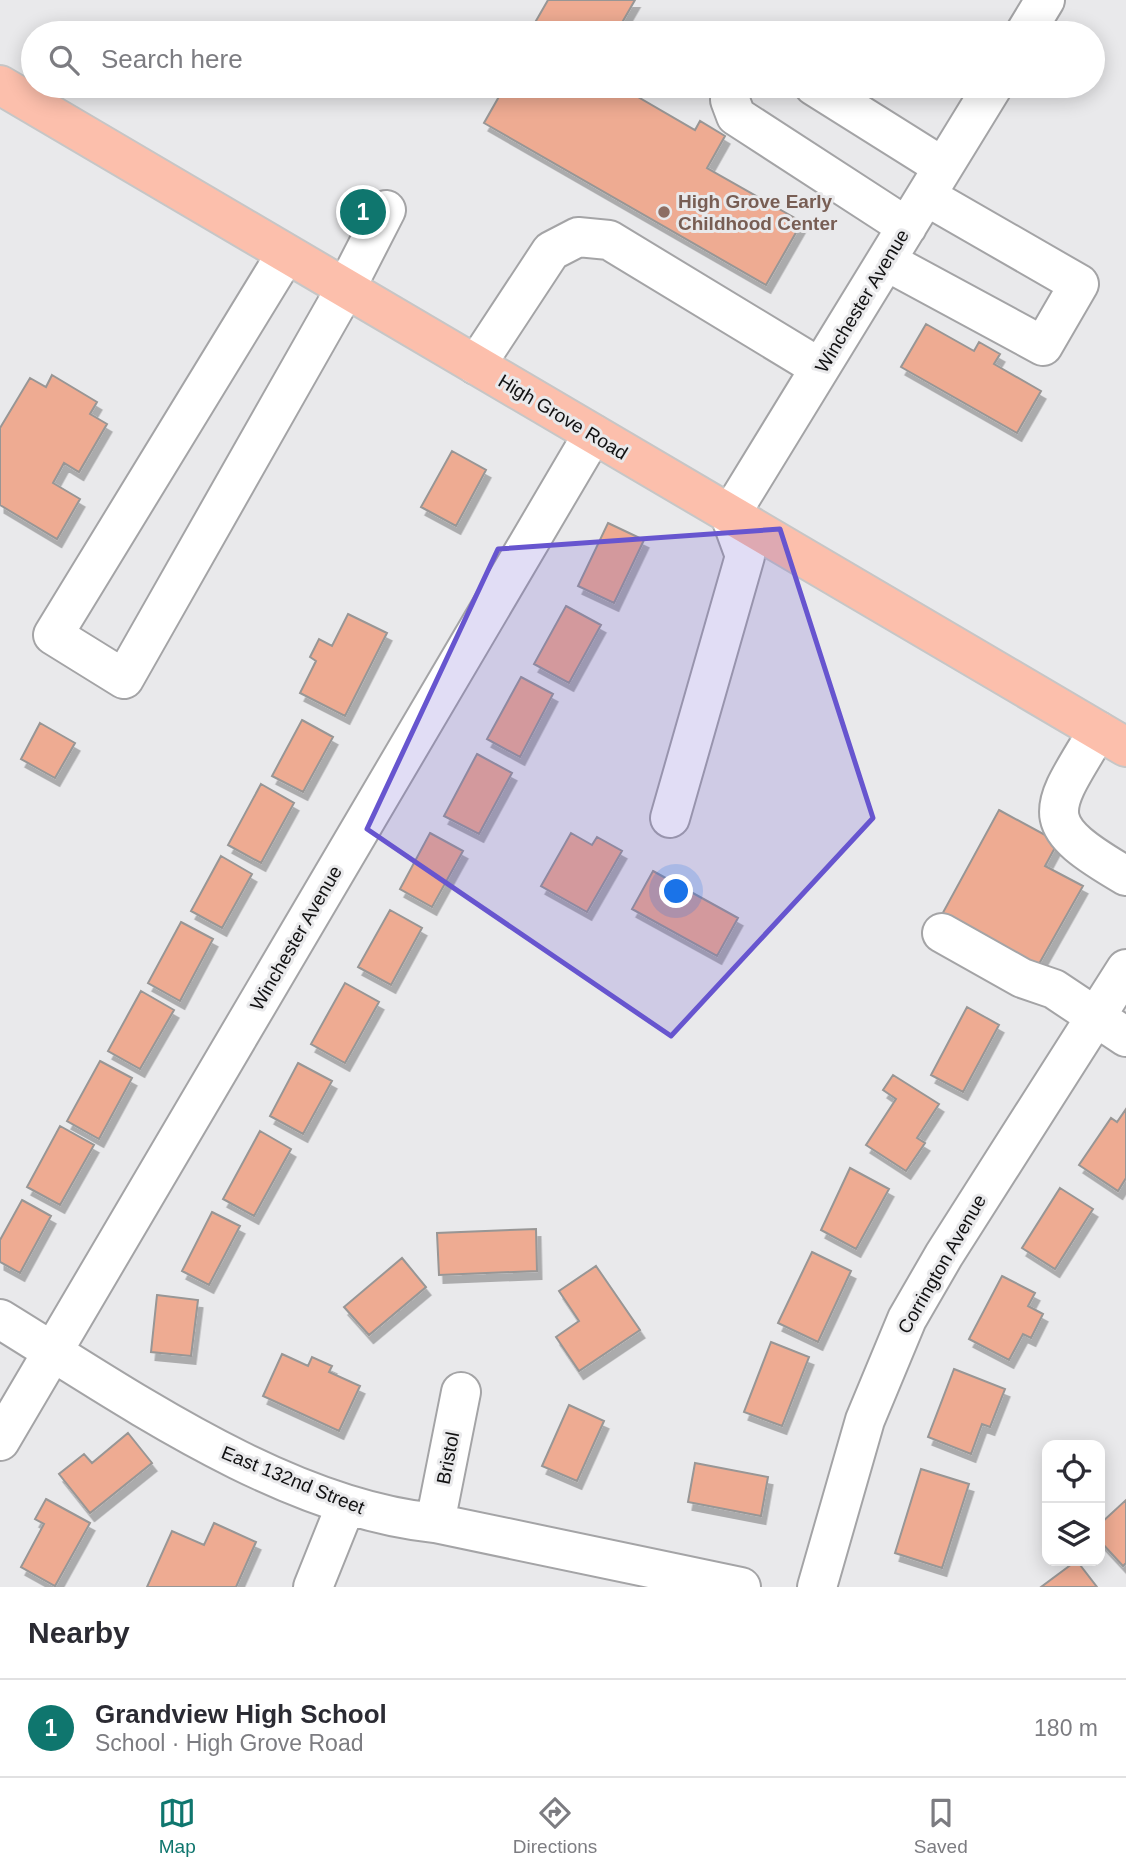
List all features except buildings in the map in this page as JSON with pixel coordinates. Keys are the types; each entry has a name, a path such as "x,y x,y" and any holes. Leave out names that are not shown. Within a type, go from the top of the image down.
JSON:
{"main road":[{"name":"High Grove Road","path":"0,85 21,97"},
{"name":"High Grove Road","path":"22,98 1112,739"}],"street":[{"path":"1032,21 1045,0"},
{"path":"730,98 736,116 925,197 1079,284 1043,346 886,261"},
{"path":"826,98 925,197"},
{"name":"Winchester Avenue","path":"730,515 986,98"},
{"path":"286,254 53,635 124,679 346,288 386,210"},
{"path":"476,365 551,251 578,237 608,240 820,369"},
{"name":"Winchester Avenue","path":"0,1441 593,435"},
{"path":"670,818 745,556 730,515"},
{"path":"1112,739 1062,791 1057,813 1064,832 1085,853 1126,876"},
{"path":"942,933 1022,978 1054,989 1111,1027"},
{"name":"Corrington Avenue","path":"817,1587 865,1420 907,1319 1111,1027 1126,969"},
{"name":"East 132nd Street","path":"0,1319 222,1452 346,1505 399,1520 435,1523 741,1587"},
{"name":"Bristol","path":"435,1523 461,1392"},
{"path":"313,1587 346,1505"}],"highlighted area":[{"path":"780,529 873,818 671,1036 367,829 498,549"}],"place":[{"name":"Grandview High School","path":"363,212"},
{"name":"High Grove Early Childhood Center","path":"664,212"}]}
